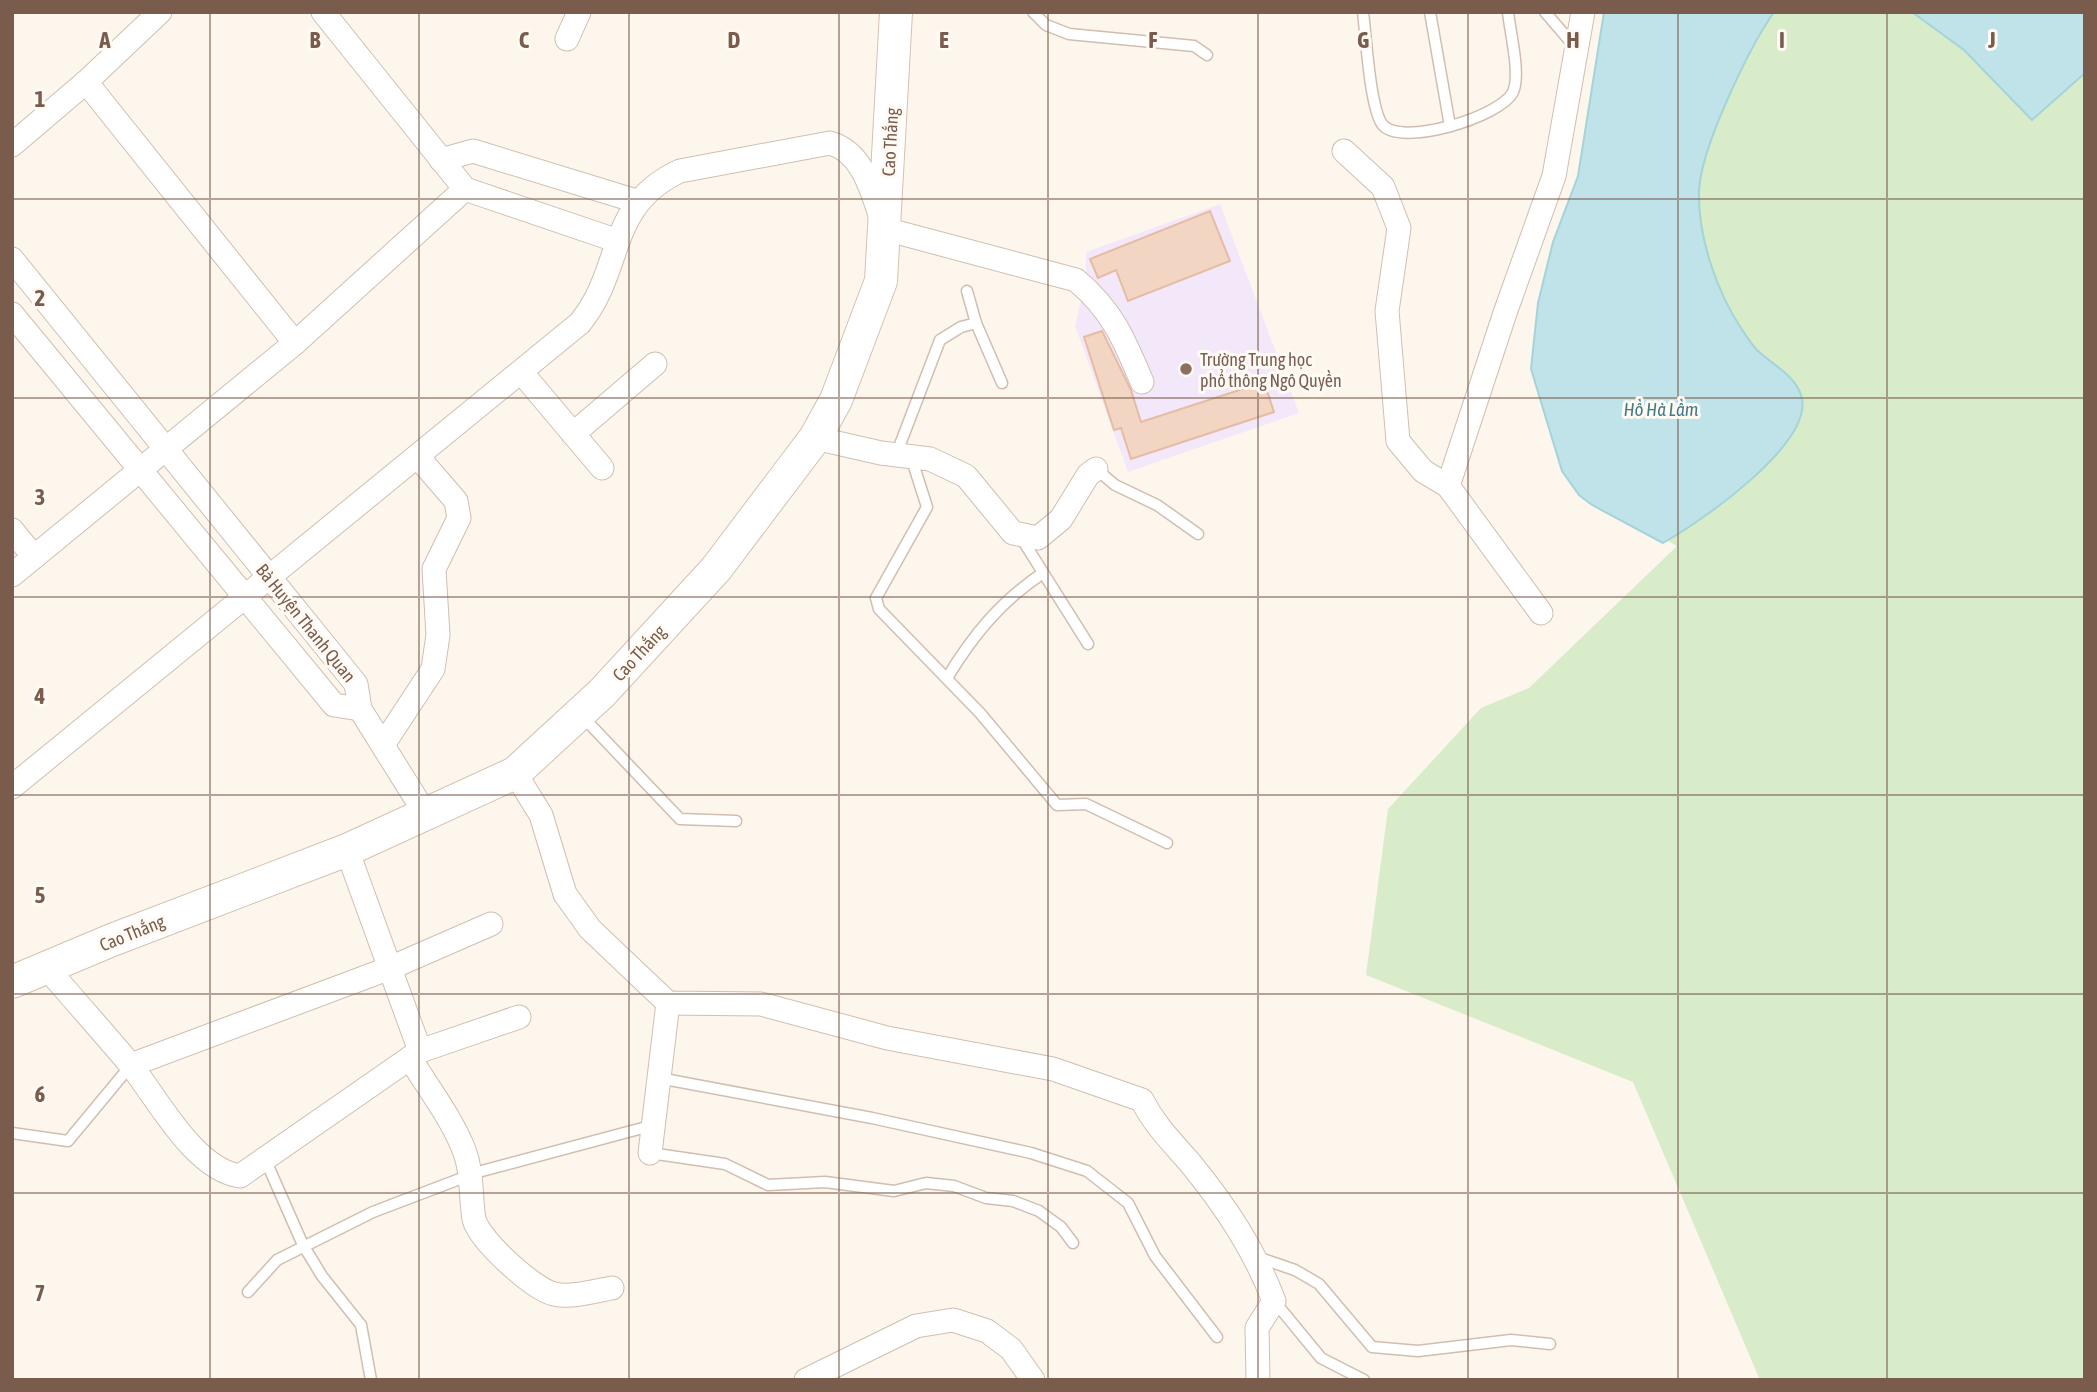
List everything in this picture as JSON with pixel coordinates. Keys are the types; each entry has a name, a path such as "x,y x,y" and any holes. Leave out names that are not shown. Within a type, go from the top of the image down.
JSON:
{"main road":[{"name":"Cao Thắng","path":"12,982 112,940 347,850 515,773 579,713 716,569 815,438 836,400 881,281 896,12"}],"street":[{"path":"12,145 86,82 160,12"},
{"path":"323,12 465,189 618,241"},
{"path":"567,39 579,12"},
{"path":"1448,486 1554,176 1583,12"},
{"path":"86,82 295,343"},
{"path":"12,786 522,373 591,310 636,201 664,178 680,171 830,143 851,153 859,163 885,229 1076,280 1100,300 1119,329 1142,382"},
{"path":"442,160 473,151 636,201"},
{"path":"1345,151 1382,187 1399,228 1387,311 1398,441 1423,471 1448,486 1541,613"},
{"path":"12,575 295,343 465,189"},
{"name":"Bà Huyện Thanh Quan","path":"12,259 356,684 360,709 334,705 12,314"},
{"path":"573,433 655,364"},
{"path":"522,373 602,468"},
{"path":"815,438 930,459 966,476 1013,533 1038,538 1060,519 1088,475 1096,469"},
{"path":"383,745 433,669 438,635 435,569 459,518 456,501 418,457"},
{"path":"12,530 34,557"},
{"path":"360,709 425,813"},
{"path":"515,773 541,815 565,894 590,929 668,1003 761,1004 887,1038 1053,1069 1142,1100 1153,1123 1190,1163 1257,1257 1274,1301 1258,1328 1258,1380"},
{"path":"347,850 390,968 415,1054 455,1131 471,1177 474,1219 486,1242 545,1290 561,1295 612,1288"},
{"path":"131,1065 390,968 491,924"},
{"path":"47,968 131,1065 190,1144 225,1174 240,1176 415,1054 519,1017"},
{"path":"650,1153 668,1003"},
{"path":"806,1380 916,1326 953,1320 987,1331 1011,1349 1033,1380"}],"lane":[{"path":"1033,12 1046,25 1069,34 1194,46 1207,55"},
{"path":"1363,12 1377,114 1382,125 1389,131 1402,134 1450,126 1496,110 1514,92 1516,80 1508,12"},
{"path":"1430,12 1450,126"},
{"path":"1545,12 1576,49"},
{"path":"967,291 976,323 1002,383"},
{"path":"976,323 961,327 940,340 904,456 927,507 876,598 879,608 981,713 1057,805 1086,804 1167,843"},
{"path":"1096,469 1115,485 1157,505 1198,534"},
{"path":"1020,536 1088,644"},
{"path":"947,678 966,645 994,612 1016,591 1043,573"},
{"path":"579,713 680,819 736,821"},
{"path":"12,1133 68,1141 131,1065"},
{"path":"659,1078 872,1118 1031,1153 1087,1171 1128,1203 1155,1256 1217,1336"},
{"path":"248,1292 277,1261 303,1245 373,1212 471,1177 478,1172 654,1125"},
{"path":"650,1153 725,1164 768,1185 825,1182 894,1191 926,1183 954,1186 986,1198 1013,1200 1039,1211 1061,1227 1073,1243"},
{"path":"265,1159 303,1245 322,1276 361,1325 371,1380"},
{"path":"1257,1257 1296,1270 1319,1284 1371,1347 1418,1351 1511,1340 1550,1344"},
{"path":"1274,1301 1321,1358 1364,1380"},
{"path":"1337,1368 1342,1380"}],"shaded area":[{"name":"Trường Trung học phổ thông Ngô Quyền","path":"1220,204 1299,413 1128,472 1075,326 1086,280 1086,252"}],"green space":[{"path":"1607,12 2085,12 2085,1380 1760,1380 1633,1082 1366,975 1388,809 1481,708 1529,688 1677,546 1594,502 1582,158"}],"water":[{"name":"Hồ Hà Lầm","path":"1604,12 1774,12 1739,74 1716,127 1701,175 1700,210 1706,246 1724,298 1755,348 1788,375 1798,388 1801,395 1801,414 1791,435 1752,479 1702,518 1663,543 1592,505 1579,495 1562,471 1531,369 1538,303 1553,242 1578,176"},
{"path":"1912,12 2085,12 2085,73 2032,120 1964,50"}],"building":[{"path":"1210,211 1230,261 1128,301 1116,270 1098,278 1090,259"},
{"path":"1102,331 1131,390 1141,422 1264,382 1274,412 1131,459 1121,428 1114,430 1084,337"}],"place":[{"name":"Trường Trung học phổ thông Ngô Quyền","path":"1186,369"}]}
